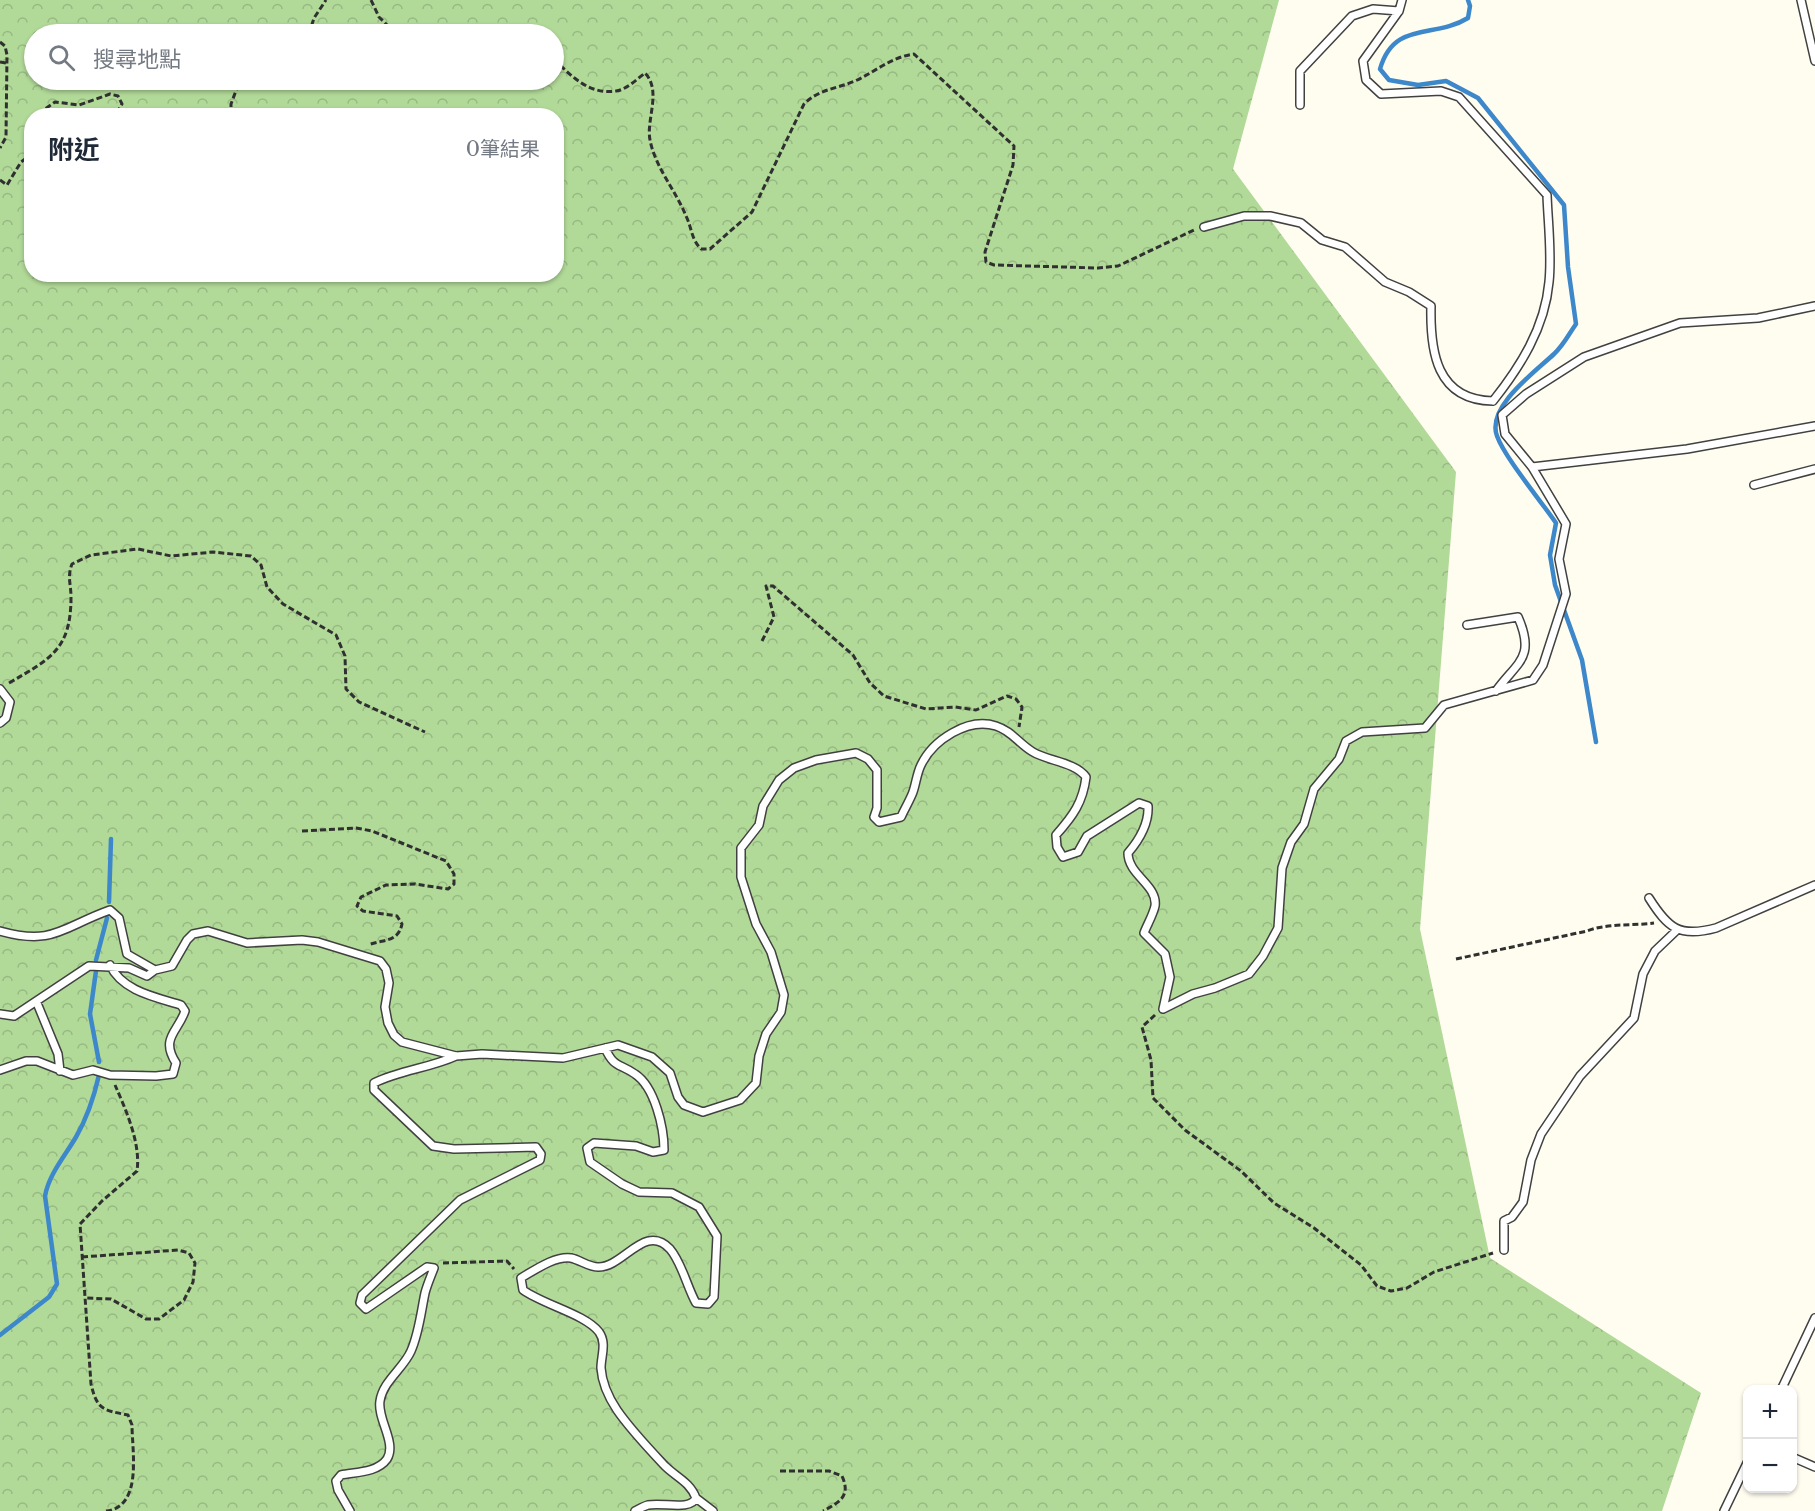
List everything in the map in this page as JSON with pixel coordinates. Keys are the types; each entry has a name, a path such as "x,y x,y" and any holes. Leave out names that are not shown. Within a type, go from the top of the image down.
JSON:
{"lane":[{"path":"1402,0 1399,11 1363,62 1366,80 1381,94 1442,91 1460,97 1547,195 1549,282 1544,310 1533,339 1515,373 1492,401"},
{"path":"1801,0 1815,61"},
{"path":"1300,105 1300,71 1352,16 1372,9 1399,11"},
{"path":"1204,227 1244,216 1270,216 1301,223 1322,240 1346,247 1385,282 1409,292 1431,306 1430,338 1435,363 1450,383 1465,395 1478,401 1492,401"},
{"path":"1502,415 1526,394 1584,357 1680,322 1758,318 1815,306"},
{"path":"1163,1009 1193,994 1249,974 1263,956 1278,928 1282,868 1291,842 1304,824 1314,789 1339,759 1346,741 1362,732 1425,728 1444,705 1533,680 1543,665 1566,594 1559,559 1566,524 1532,467 1505,434 1502,415 1492,401"},
{"path":"1532,467 1688,449 1815,426"},
{"path":"1754,484 1815,469"},
{"path":"1467,625 1518,617 1524,630 1524,653 1521,665 1508,675 1496,691"},
{"path":"0,689 10,702 6,718 0,723"},
{"path":"350,1511 336,1481 341,1475 354,1475 386,1461 389,1454 388,1440 379,1414 380,1401 384,1389 411,1353 426,1290 434,1268 427,1268 366,1309 360,1303 362,1295 460,1200 540,1160 542,1154 536,1147 454,1149 433,1146 374,1090 374,1083 387,1076 437,1065 456,1056 482,1053 563,1058 618,1045 652,1057 670,1073 678,1097 691,1109 703,1112 740,1100 756,1083 759,1056 766,1034 781,1012 784,995 771,952 747,901 741,877 741,848 759,825 763,806 779,780 794,768 816,760 856,753 868,759 877,770 878,808 874,817 879,822 901,817 912,793 920,766 932,750 958,730 974,723 996,726 1018,738 1026,748 1040,757 1081,771 1086,777 1084,796 1074,816 1056,835 1057,848 1063,857 1078,852 1087,836 1139,803 1148,806 1148,818 1137,842 1128,853 1128,863 1154,894 1155,906 1144,933 1165,954 1170,977 1163,1009"},
{"path":"1649,897 1665,922 1677,930 1700,933 1815,885"},
{"path":"0,931 21,937 51,936 110,910 119,918 127,954 155,970"},
{"path":"1504,1250 1504,1221 1512,1217 1523,1202 1531,1160 1541,1134 1580,1076 1634,1018 1643,974 1655,951 1677,930"},
{"path":"0,1014 14,1016 37,1003 89,966 110,965 129,968 147,976 155,970 172,966 186,939 194,934 208,932 247,944 302,940 318,942 380,961 386,969 389,983 385,1007 388,1023 394,1035 402,1042 456,1056"},
{"path":"0,1070 26,1061 37,1061 73,1075 93,1070 111,1075 174,1074 176,1063 170,1053 170,1037 185,1011 181,1005 146,994 116,978 110,965"},
{"path":"37,1003 58,1054 60,1071"},
{"path":"605,1048 612,1063 635,1074 648,1086 664,1138 664,1150 653,1152 636,1146 594,1143 587,1148 590,1162 622,1184 639,1192 672,1193 699,1207 717,1236 714,1297 708,1304 696,1303 671,1251 662,1243 651,1240 637,1245 613,1264 597,1267 571,1258 554,1260 521,1278 523,1290 530,1296 586,1322 600,1333 604,1348 601,1368 604,1387 617,1411 666,1467 692,1488 696,1498 713,1511"},
{"path":"1783,1385 1815,1318"},
{"path":"1797,1459 1815,1467"},
{"path":"1724,1511 1743,1471"},
{"path":"635,1511 649,1504 687,1508 695,1503 696,1498"}],"path":[{"path":"312,24 326,0"},
{"path":"371,0 379,17 386,24"},
{"path":"0,42 5,46 6,63 6,137 0,148"},
{"path":"564,70 573,79 589,88 616,91 645,73 649,78 653,94 650,140 687,217 693,241 701,249 710,249 752,212 804,104 816,93 854,81 900,56 914,54 1014,146 1014,165 985,252 986,262 1017,266 1098,268 1118,266 1152,252 1178,235 1204,227"},
{"path":"0,62 6,63"},
{"path":"231,108 236,90"},
{"path":"47,108 56,102 79,105 110,94 118,96 122,104 120,108"},
{"path":"0,180 7,185 24,160"},
{"path":"0,689 44,663 58,651 67,630 71,596 67,576 72,564 91,555 138,549 171,556 213,552 251,556 261,565 267,587 283,604 336,635 345,656 346,689 359,702 425,732"},
{"path":"762,641 774,617 766,586 773,586 853,655 870,682 884,696 926,709 955,707 976,710 1007,696 1016,699 1022,707 1018,738"},
{"path":"302,831 356,828 372,831 446,861 454,874 454,884 448,889 415,884 386,885 361,897 357,906 363,911 397,916 402,924 400,932 393,940 373,943 350,952"},
{"path":"1456,959 1587,931 1603,925 1631,926 1665,922"},
{"path":"1163,1009 1142,1027 1151,1060 1153,1098 1185,1131 1241,1171 1275,1203 1314,1228 1361,1265 1377,1286 1391,1291 1407,1288 1434,1272 1504,1250"},
{"path":"106,1511 115,1510 124,1503 131,1490 132,1425 128,1415 102,1410 95,1400 91,1384 80,1224 93,1213 102,1200 137,1171 139,1159 125,1107 111,1075"},
{"path":"82,1257 178,1250 189,1253 195,1263 193,1282 184,1300 159,1319 146,1319 111,1299 86,1298"},
{"path":"434,1268 443,1263 507,1261 521,1278"},
{"path":"780,1471 829,1471 842,1476 846,1494 840,1502 823,1511"}],"green space":[{"path":"0,0 1279,0 1233,169 1456,472 1420,929 1490,1258 1701,1393 1662,1511 0,1511"}],"waterway":[{"path":"1468,0 1470,6 1468,18 1442,28 1405,37 1395,43 1386,54 1380,69 1389,80 1418,85 1446,81 1478,98 1564,205 1568,267 1576,324 1557,351 1505,402 1496,425 1497,436 1507,456 1556,523 1550,555 1555,585 1582,660 1596,742"},
{"path":"109,902 111,839"},
{"path":"96,960 107,918"},
{"path":"96,971 90,1014 99,1062"},
{"path":"0,1335 49,1297 57,1284 45,1196 54,1173 84,1122 99,1075"}]}
